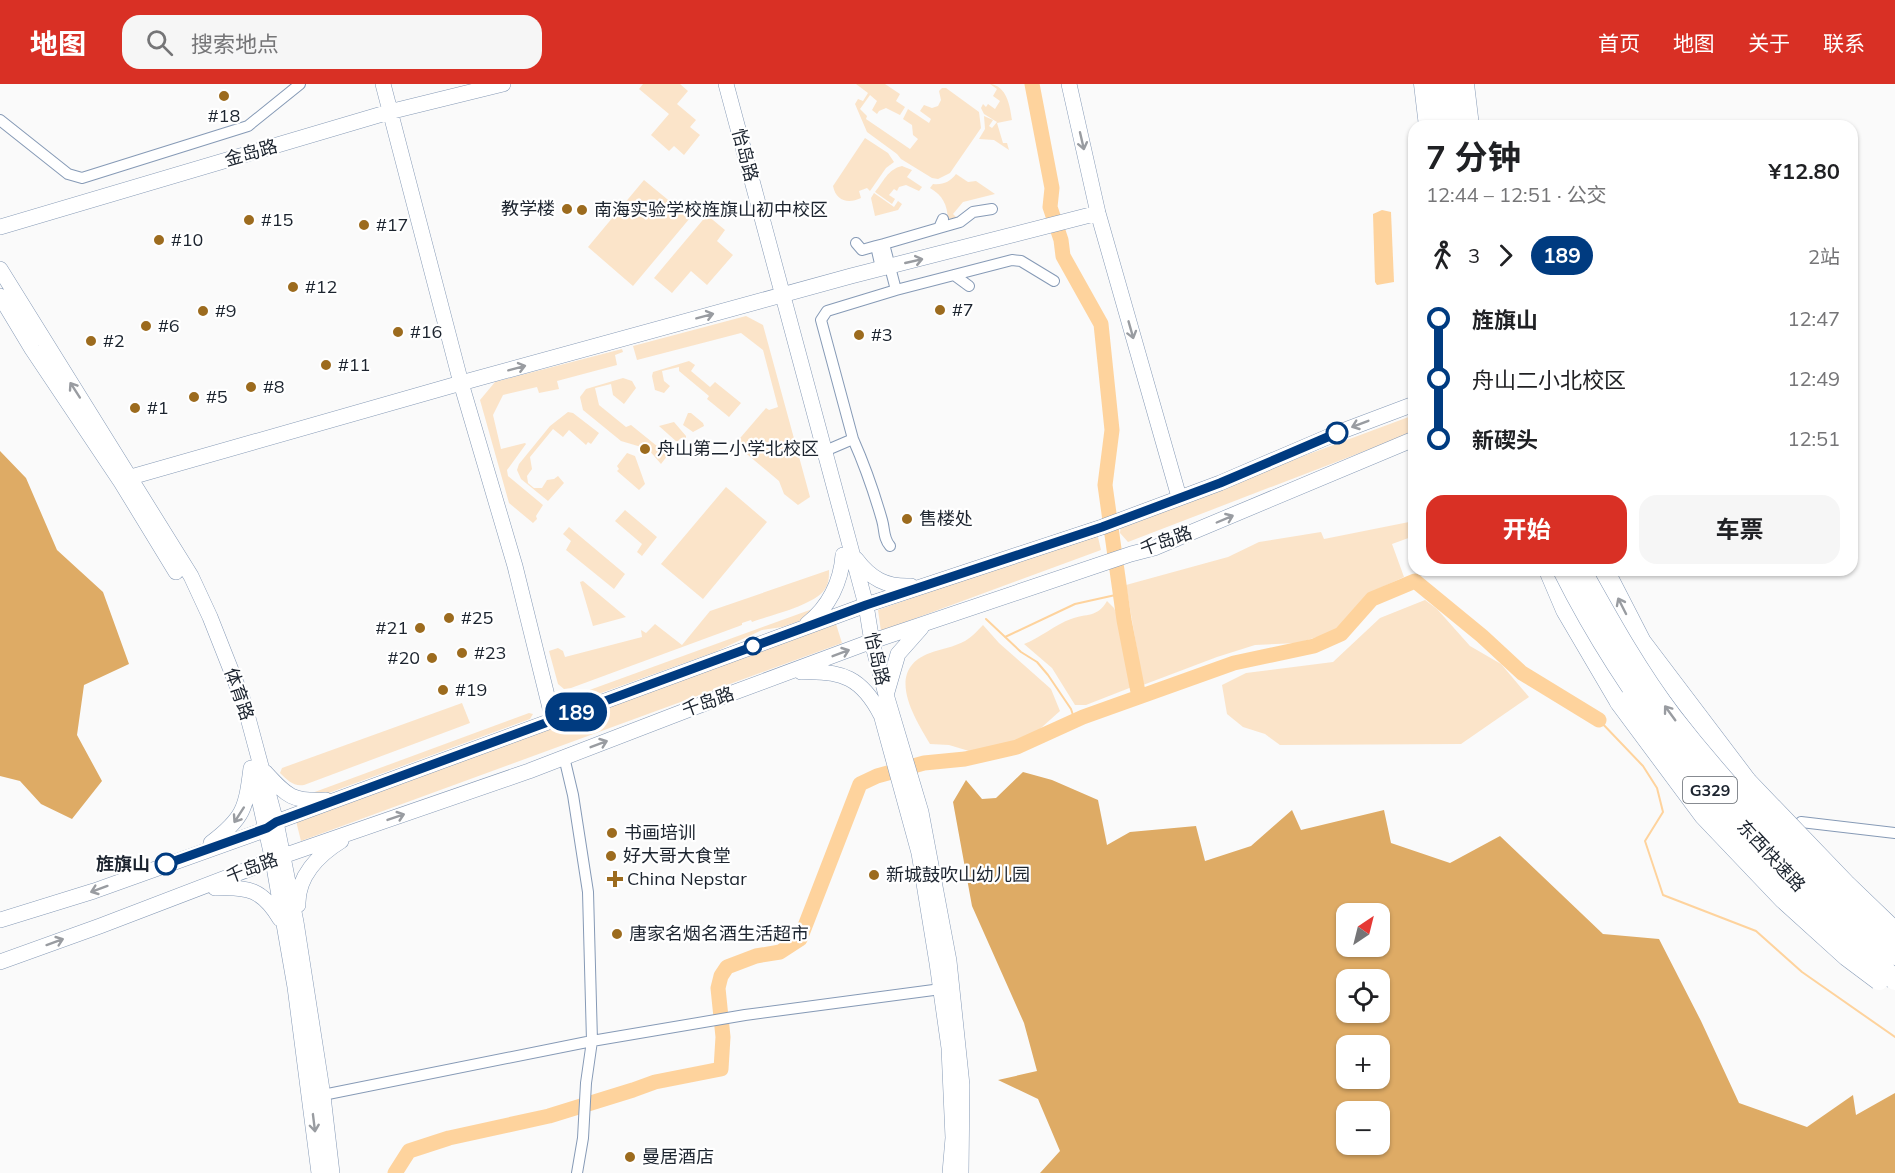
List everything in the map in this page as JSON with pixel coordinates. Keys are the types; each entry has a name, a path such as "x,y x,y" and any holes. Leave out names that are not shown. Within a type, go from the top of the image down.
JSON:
{"highway":[{"path":"1412,84 1416,120"},
{"path":"1422,84 1426,120"},
{"path":"1441,84 1444,120"},
{"path":"1464,84 1469,120"},
{"path":"1552,576 1566,610 1620,702 1704,816 1784,899 1847,956 1895,991"},
{"name":"东西快速路","path":"1566,576 1620,672 1716,797 1780,869 1895,981"},
{"name":"东西快速路","path":"1584,576 1616,634 1678,724 1770,832 1895,956"},
{"path":"1607,576 1641,642 1747,782 1895,933"}],"main road":[{"path":"1453,84 1456,120"}],"street":[{"path":"0,120 68,174 81,178 248,126 300,84"},
{"path":"382,84 461,383 515,566 553,720"},
{"name":"金岛路","path":"0,226 389,112 503,84"},
{"path":"718,84 780,296 848,554 877,580 897,587 926,585"},
{"name":"怡岛路","path":"726,84 780,296 825,451 868,643 886,698 895,748"},
{"path":"1069,84 1098,213 1179,498"},
{"path":"856,243 862,250 941,223 960,222 974,212 992,209"},
{"path":"126,479 461,383 885,267 1098,213"},
{"path":"880,245 885,267 896,290"},
{"path":"890,546 885,540 884,524 872,486 853,439 821,320 827,311 896,290 1012,260 1021,261 1054,281"},
{"name":"体育路","path":"0,268 126,479"},
{"path":"954,275 969,286"},
{"name":"体育路","path":"0,296 32,349 126,479 191,576 244,703 257,769 301,952 317,1096 319,1173"},
{"name":"千岛路","path":"0,920 94,891 861,607 1124,519 1220,483 1337,433 1408,406"},
{"path":"825,451 853,439"},
{"name":"千岛路","path":"0,962 278,858 564,758 868,643 1154,548 1408,442"},
{"path":"801,629 821,611 834,591 848,554"},
{"path":"1560,576 1621,688 1761,864 1895,991"},
{"path":"886,698 887,687 898,654 924,625"},
{"path":"1641,642 1719,759 1786,837 1895,939"},
{"path":"868,643 881,715"},
{"path":"789,673 836,673 857,683 874,702 895,748 907,786 949,1048 952,1138 950,1173"},
{"path":"564,758 573,795 588,892 592,1041 586,1083 583,1138 577,1173"},
{"path":"203,850 224,834 243,811 257,769 277,787 299,800 338,799"},
{"path":"907,786 921,812 936,884 956,1020 962,1085 961,1173"},
{"path":"1761,864 1801,822 1895,834"},
{"path":"301,952 297,892 301,883 331,847 358,830"},
{"name":"体育路","path":"278,858 285,926 332,1173"},
{"path":"194,890 234,887 248,889 272,905 285,926"},
{"path":"317,1096 592,1041 745,1015 941,989"}],"shaded area":[{"path":"643,84 680,84 688,91 677,104 696,120 690,127 700,135 684,155 674,146 669,151 651,135 669,114 639,89"},
{"path":"856,84 885,84 900,94 896,101 905,107 900,115 886,108 877,114 872,110 877,101 870,95 860,109 867,116 866,119 910,149 918,139 913,135 912,125 903,119 908,109 929,123 931,119 920,111 924,105 932,108 938,106 941,100 939,91 942,88 946,88 979,112 981,128 950,173 938,179 932,178 901,159 867,132 855,104 858,99 863,101 868,93"},
{"path":"990,84 1000,88 1009,103 1012,120 997,123 1003,143 1007,143 1009,150 994,140 979,139 985,129 984,116 993,120 989,126 992,128 997,122 984,114 981,108 983,104 986,107 988,104 995,109 1000,101 993,96 997,89"},
{"path":"865,138 888,153 894,162 886,168 870,191 867,188 859,191 861,198 852,201 843,200 837,195 833,186"},
{"path":"902,166 912,170 907,177 922,187 919,191 906,185 899,187 897,191 894,189 889,195 895,199 892,204 875,192 889,173"},
{"path":"956,174 968,182 976,181 995,194 963,202 953,214 957,218 948,219 944,201 930,188 933,184 949,181"},
{"path":"644,180 690,218 633,286 588,247"},
{"path":"874,193 894,207 898,201 902,204 898,210 875,216 871,198"},
{"path":"1382,210 1391,212 1394,282 1377,285 1375,282 1373,214"},
{"path":"707,215 725,230 717,241 733,255 707,285 691,271 672,293 654,278"},
{"path":"746,316 763,325 810,497 798,505 784,494 779,481 735,444 766,408 769,410 778,407 763,350 741,333 637,360 633,346"},
{"path":"622,349 623,352 615,355 617,365 557,381 559,389 539,393 537,387 503,395 493,415 501,449 526,444 507,470 508,476 543,505 533,523 509,503 480,400 495,382"},
{"path":"689,361 695,365 691,371 710,387 715,382 741,403 729,417 707,399 709,396 679,371 679,367 662,371 664,381 670,386 664,393 655,390 653,372"},
{"path":"623,378 632,381 636,388 624,404 613,395 611,384 595,388 599,405 626,427 631,425 668,455 661,464 648,449 621,441 583,410 580,397 586,389"},
{"path":"568,412 573,413 599,433 591,444 588,442 586,445 569,430 563,437 553,429 530,457 532,469 527,476 528,483 534,488 542,488 547,480 558,476 564,483 548,501 521,479 517,470 519,464 550,426"},
{"path":"688,413 691,413 704,426 693,432 683,425"},
{"path":"1408,417 1408,434 1128,542 1120,533 1121,524"},
{"path":"674,422 686,436 686,442 681,438 677,442 659,426"},
{"path":"0,451 26,478 57,550 103,592 129,664 84,685 77,735 102,781 72,819 41,804 20,781 0,776"},
{"path":"627,453 635,456 645,484 639,490 617,471 619,469 617,466"},
{"path":"726,487 767,522 703,599 661,564"},
{"path":"625,510 657,537 642,556 637,552 642,544 615,521"},
{"path":"1408,522 1408,538 1392,544 1404,577 1369,593 1339,630 1298,643 1255,645 1143,685 1126,585 1228,557 1259,542 1321,532 1324,539"},
{"path":"569,527 625,574 614,589 566,550 571,541 563,534"},
{"path":"1097,533 1101,550 881,631 878,610"},
{"path":"829,570 825,589 820,595 803,605 752,622 751,620 742,623 742,625 571,688 564,689 558,684 549,651 558,648 563,651 565,657 642,637 641,630 646,633 655,624 682,645 710,611"},
{"path":"583,581 626,617 593,626 580,582"},
{"path":"1425,600 1437,609 1470,646 1501,664 1529,697 1461,744 1280,745 1265,734 1243,727 1227,714 1222,685 1246,673 1333,662 1380,618"},
{"path":"1107,601 1114,608 1118,617 1132,687 1086,705 1075,705 1052,668 1024,644 1065,621 1095,613"},
{"path":"818,607 805,619 782,627 762,630 715,652 576,702 571,701 573,696"},
{"path":"836,624 842,643 301,841 296,821"},
{"path":"983,625 999,643 1051,689 1060,711 1032,736 998,747 969,751 949,745 930,744 917,721 907,695 908,671 916,661 930,653 965,641"},
{"path":"462,703 470,723 304,785 294,784 280,773 282,768"},
{"path":"529,713 533,714 530,719 326,794 312,793"},
{"path":"1023,772 1052,780 1098,800 1107,845 1130,832 1196,826 1205,861 1251,846 1292,810 1301,830 1384,810 1391,843 1450,863 1500,836 1603,934 1659,939 1739,1103 1807,1127 1853,1095 1856,1115 1895,1093 1895,1173 1040,1173 1060,1151 1038,1099 998,1080 1037,1071 1024,1023 972,906 953,802 966,780 982,799 996,798"}],"waterway":[{"path":"1032,84 1052,188 1050,207 1061,240 1063,256 1101,324 1112,430 1105,485 1124,620 1139,697"},
{"path":"395,1173 409,1151 449,1138 549,1116 655,1082 721,1069 723,1037 718,988 721,976 727,967 756,956 780,952 800,939 860,784 877,776 924,763 965,759 1017,747 1083,717 1234,663 1314,646 1341,634 1372,599 1415,581 1482,636 1522,673 1599,720"},
{"path":"1005,637 1075,604 1120,594"},
{"path":"986,619 1021,652 1037,662 1071,709 1075,721"},
{"path":"1599,720 1643,766 1657,788 1663,812 1645,841 1663,895 1756,931 1802,972 1895,1037"}],"bus line":[{"name":"189","path":"166,864 866,605 1102,527 1220,483 1337,433"}],"place":[{"name":"#18","path":"224,96"},
{"name":"教学楼","path":"567,209"},
{"name":"南海实验学校旌旗山初中校区","path":"582,210"},
{"name":"#15","path":"249,220"},
{"name":"#17","path":"364,225"},
{"name":"#10","path":"159,240"},
{"name":"#12","path":"293,287"},
{"name":"#7","path":"940,310"},
{"name":"#9","path":"203,311"},
{"name":"#6","path":"146,326"},
{"name":"#16","path":"398,332"},
{"name":"#3","path":"859,335"},
{"name":"#2","path":"91,341"},
{"name":"#11","path":"326,365"},
{"name":"#8","path":"251,387"},
{"name":"#5","path":"194,397"},
{"name":"#1","path":"135,408"},
{"name":"舟山第二小学北校区","path":"645,449"},
{"name":"售楼处","path":"907,519"},
{"name":"#25","path":"449,618"},
{"name":"#21","path":"420,628"},
{"name":"#23","path":"462,653"},
{"name":"#20","path":"432,658"},
{"name":"#19","path":"443,690"},
{"name":"书画培训","path":"612,833"},
{"name":"好大哥大食堂","path":"611,856"},
{"name":"旌旗山","path":"166,864"},
{"name":"新城鼓吹山幼儿园","path":"874,875"},
{"name":"China Nepstar","path":"615,879"},
{"name":"唐家名烟名酒生活超市","path":"617,934"},
{"name":"曼居酒店","path":"630,1157"}]}
